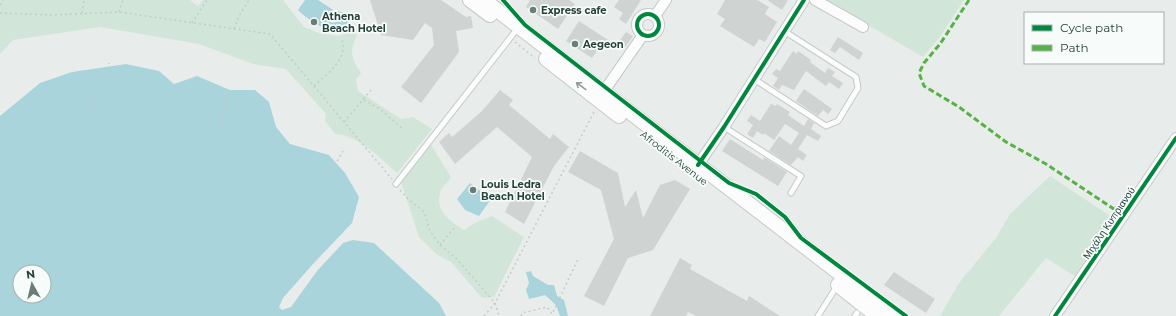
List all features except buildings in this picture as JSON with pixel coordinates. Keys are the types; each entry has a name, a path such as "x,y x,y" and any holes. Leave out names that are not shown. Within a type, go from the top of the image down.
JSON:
{"main road":[{"name":"Afroditis Avenue","path":"470,0 698,166 895,316"},
{"name":"Afroditis Avenue","path":"484,0 875,315"}],"street":[{"path":"655,16 666,0"},
{"path":"698,166 804,0"},
{"path":"815,0 863,27"},
{"path":"647,14 655,16 658,23 658,29 650,35 643,34 637,28 638,19 647,14"},
{"path":"602,96 643,34"},
{"name":"Μιχάλη Κυπριανού","path":"1055,316 1176,138"}],"lane":[{"path":"754,79 826,126 838,121 858,88 856,77 784,31"},
{"path":"396,184 514,33"},
{"path":"724,127 801,176 791,192"},
{"path":"818,316 838,285"}],"path":[{"path":"0,4 3,0"},
{"path":"82,13 84,0"},
{"path":"120,12 123,0"},
{"path":"192,22 207,0"},
{"path":"234,29 238,16 250,0"},
{"path":"0,13 52,15 120,12 270,34 407,198 424,212 430,231 440,245 457,259 495,303 499,316"},
{"path":"314,86 338,64 344,47 342,39"},
{"path":"88,115 109,63"},
{"path":"222,132 225,99 230,90"},
{"path":"344,122 371,90"},
{"path":"484,316 495,303 602,96"},
{"path":"364,100 380,109 402,128"},
{"path":"313,186 335,165 343,151"},
{"path":"440,245 454,228"},
{"path":"521,316 522,313 547,307 552,314 562,297 578,259"}],"green space":[{"path":"0,0 190,0 198,6 203,0 283,0 304,27 319,33 338,36 353,31 357,35 353,46 352,55 361,73 356,80 358,91 401,119 413,117 432,129 397,173 368,148 352,138 335,134 325,121 326,114 286,69 253,64 199,44 100,27 13,40 0,54"},
{"path":"825,0 964,0 939,38 923,57"},
{"path":"431,145 451,177 443,187 439,199 442,211 449,220 464,230 475,223 492,216 524,237 494,297 482,298 451,262 436,254 419,237 401,182"},
{"path":"1050,176 1109,215 1109,227 1076,277 1046,258 999,316 940,316 959,283 996,238 1010,214"}],"water":[{"path":"305,0 318,0 332,9 333,11 327,14 327,19 332,23 340,20 337,11 349,14 351,19 349,28 344,32 337,32 328,30 310,20 298,10"},
{"path":"126,64 159,71 174,84 197,76 230,90 255,90 269,102 276,127 290,144 329,155 345,173 359,197 352,223 283,298 279,307 282,310 291,307 317,271 343,243 353,240 374,243 439,303 446,316 0,316 0,116 40,83 72,72"},
{"path":"470,183 491,199 479,216 465,210 457,199"},
{"path":"531,271 533,276 548,285 554,285 557,296 564,300 568,316 560,316 556,305 545,295 529,299 526,290 529,283 526,272"}],"marked path":[{"path":"969,0 940,44 924,63 919,73 924,86 959,107 1006,142 1046,164 1123,215"}],"cycle path":[{"path":"503,0 525,25 729,183 756,194 785,217 801,238 906,316"},
{"path":"698,165 724,127 804,0"},
{"path":"648,14 656,17 659,25 656,33 648,36 640,33 637,25 640,17 648,14"},
{"path":"1055,316 1176,138"}],"place":[{"name":"Express cafe","path":"533,10"},
{"name":"Athena Beach Hotel","path":"314,22"},
{"name":"Aegeon","path":"575,44"},
{"name":"Louis Ledra Beach Hotel","path":"473,190"}]}
